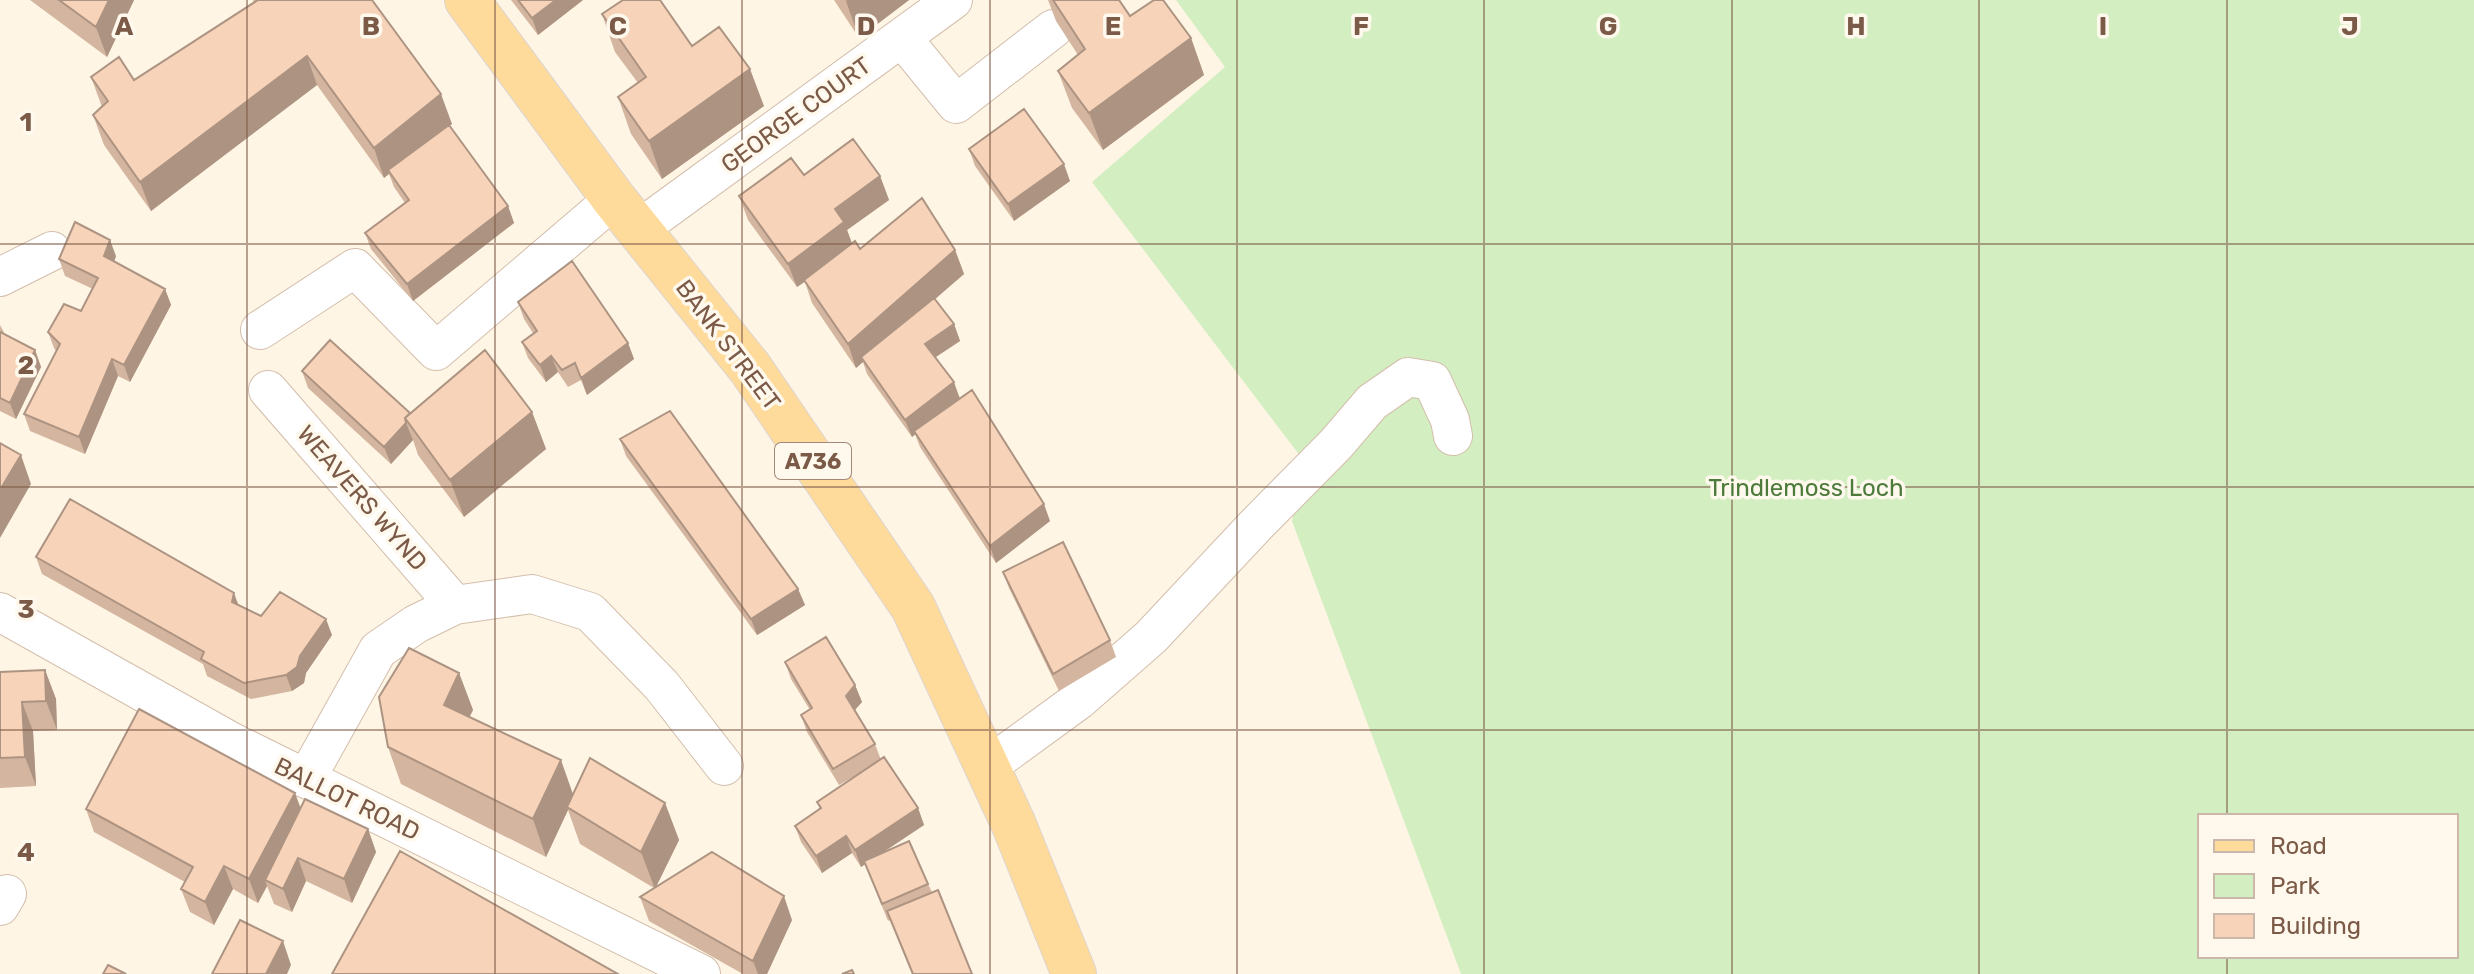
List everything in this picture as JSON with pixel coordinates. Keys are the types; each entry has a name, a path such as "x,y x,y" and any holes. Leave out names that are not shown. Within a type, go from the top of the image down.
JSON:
{"main road":[{"name":"BANK STREET","path":"467,0 626,214 750,368 913,607 1014,825 1074,974"}],"street":[{"name":"GEORGE COURT","path":"260,330 355,268 436,351 626,214 903,39 953,0"},
{"path":"903,39 956,104 1053,29"},
{"path":"0,277 52,251"},
{"path":"987,767 1079,700 1151,637 1336,444 1372,402 1408,377 1432,381 1450,420 1453,436"},
{"name":"WEAVERS WYND","path":"268,390 455,605"},
{"path":"306,779 378,650 416,624 455,605 532,594 590,612 662,686 724,766"},
{"name":"BALLOT ROAD","path":"0,612 232,742 306,779 409,847 701,974"}],"green space":[{"name":"Trindlemoss Loch","path":"1176,0 2474,0 2474,974 1461,974 1292,521 1304,461 1092,182 1225,67"}],"building":[{"path":"59,0 109,0 96,27"},
{"path":"258,0 372,0 441,94 374,148 307,56 140,182 93,115 108,101 91,77 119,57 134,80"},
{"path":"518,0 556,0 532,18"},
{"path":"623,0 660,0 692,46 719,27 750,69 649,141 618,97 646,77 602,14"},
{"path":"1053,0 1119,0 1130,16 1154,0 1163,0 1191,38 1089,113 1058,71 1085,49"},
{"path":"1024,109 1064,164 1008,204 969,149"},
{"path":"449,125 508,206 407,284 365,233 409,200 388,170"},
{"path":"853,139 880,176 835,209 844,222 788,264 739,196 791,158 804,175"},
{"path":"922,198 955,250 848,344 804,280 855,241 860,249"},
{"path":"75,222 110,240 104,256 165,289 124,365 112,359 79,437 24,414 60,344 48,332 64,304 81,311 98,278 59,259"},
{"path":"572,261 628,343 581,378 575,363 562,370 551,356 540,365 522,342 537,331 518,302"},
{"path":"934,298 954,324 925,344 954,382 905,420 861,357"},
{"path":"0,332 35,350 10,403 0,398"},
{"path":"330,340 410,413 405,418 406,423 384,447 302,371"},
{"path":"485,350 532,412 450,480 405,418"},
{"path":"972,390 1044,504 990,546 914,431"},
{"path":"670,411 798,589 751,619 620,439"},
{"path":"0,443 21,455 0,490"},
{"path":"70,499 234,593 232,602 261,616 280,592 326,619 300,656 297,667 286,675 244,683 201,659 204,652 36,557"},
{"path":"1063,542 1110,640 1053,674 1003,572"},
{"path":"826,637 855,685 846,696 875,744 833,769 801,715 812,708 785,662"},
{"path":"409,648 459,673 444,705 561,760 533,819 388,747 379,697"},
{"path":"45,670 46,701 22,702 25,757 0,758 0,672"},
{"path":"139,709 295,793 249,879 224,866 205,902 181,889 193,867 86,809"},
{"path":"884,757 918,808 855,850 846,836 816,856 795,826 821,808 817,802"},
{"path":"590,758 665,803 641,852 567,807"},
{"path":"305,799 368,829 344,879 298,858 283,889 265,880"},
{"path":"909,841 928,884 882,904 864,861"},
{"path":"400,851 618,974 332,974"},
{"path":"712,852 784,896 753,961 640,897"},
{"path":"938,890 972,974 913,974 887,911"},
{"path":"240,920 283,941 266,974 212,974"},
{"path":"108,965 126,974 103,974"}]}
